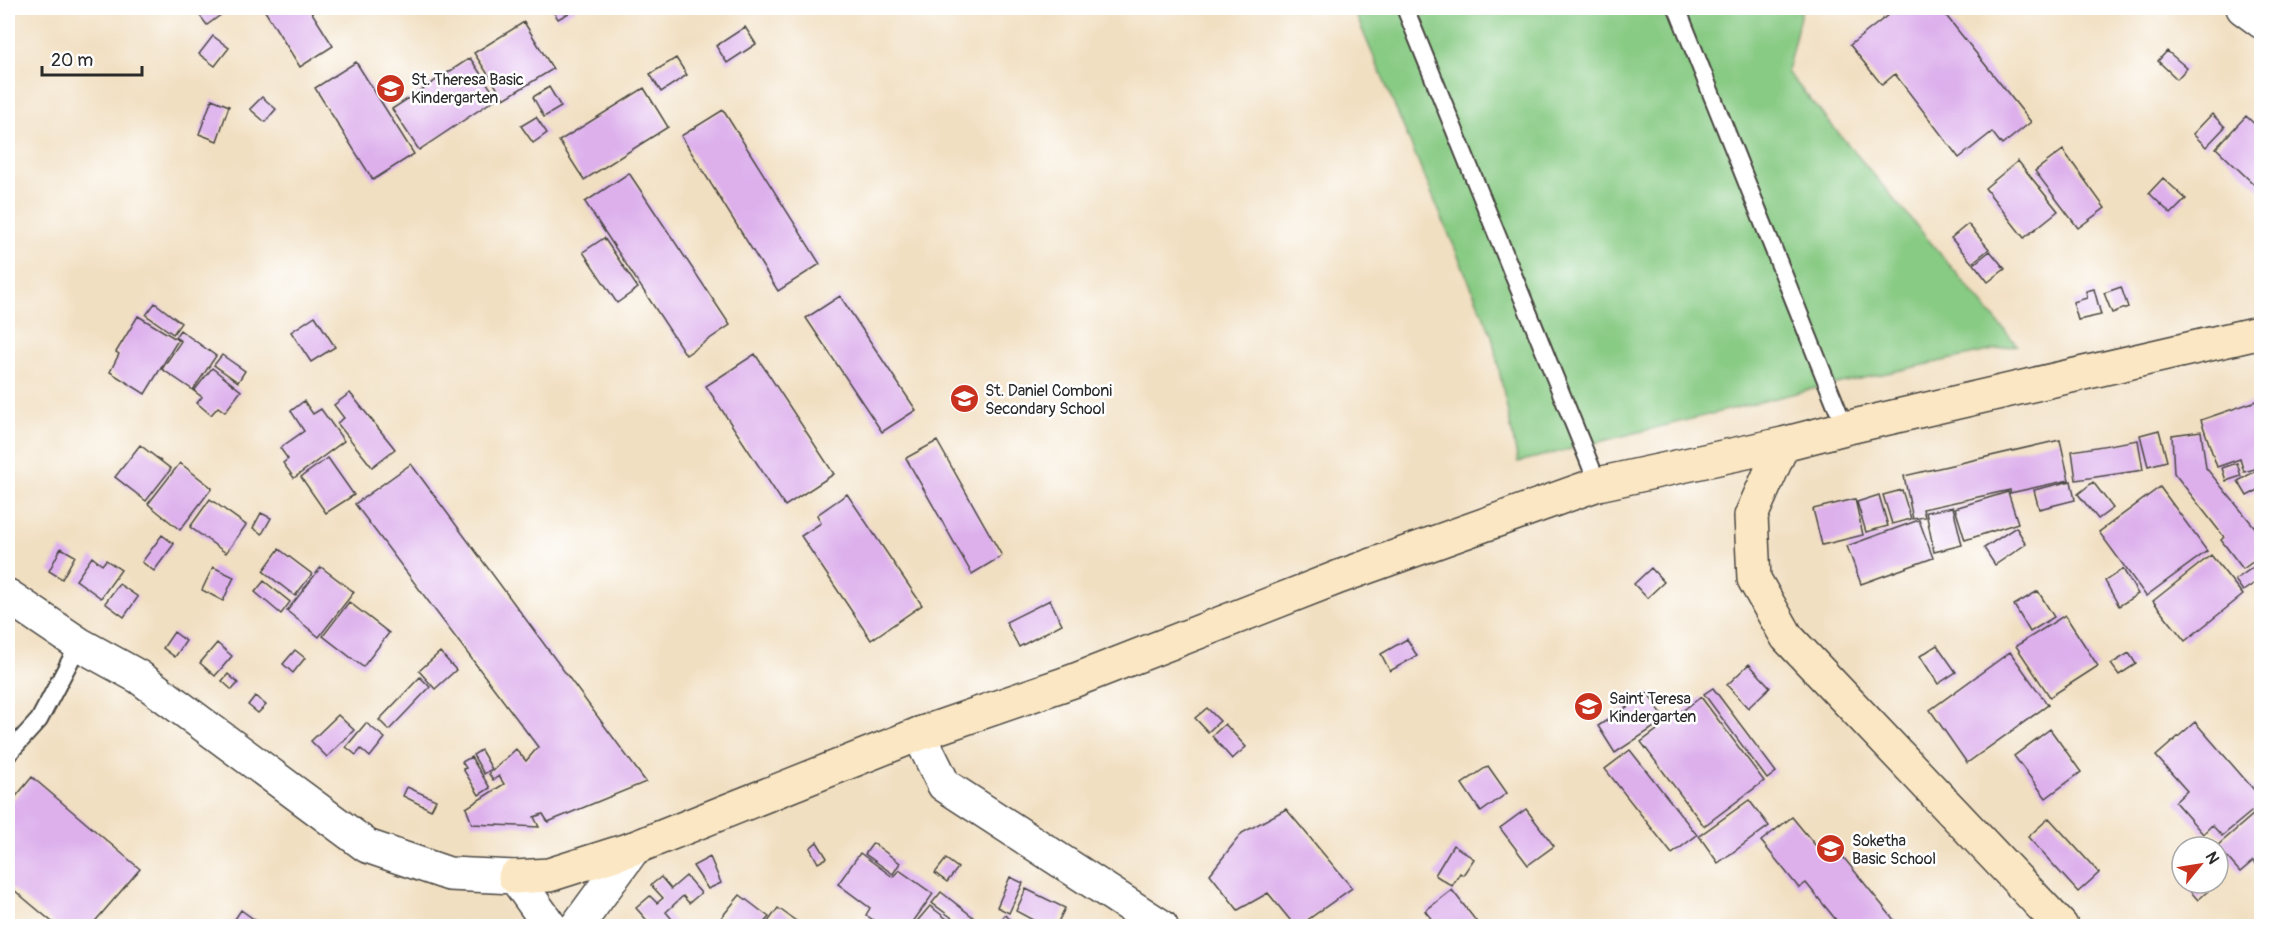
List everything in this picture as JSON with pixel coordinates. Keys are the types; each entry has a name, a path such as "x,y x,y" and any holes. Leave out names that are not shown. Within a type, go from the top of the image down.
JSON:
{"street":[{"path":"2243,8 2262,22"},
{"path":"8,596 79,644 139,677 367,846 450,874 515,877 549,875 634,848 919,734 1073,681 1339,577 1598,484 1783,444 2262,332"},
{"path":"1783,444 1751,516 1754,579 1787,637 2061,927"},
{"path":"919,734 944,785 1161,927"},
{"path":"577,927 634,848"},
{"path":"515,877 550,927"}],"lane":[{"path":"1405,8 1598,484"},
{"path":"1677,8 1845,428"},
{"path":"8,754 39,720 79,644"}],"green space":[{"path":"1353,8 1802,8 1787,72 2017,345 1808,390 1518,462 1492,336"}],"building":[{"path":"194,8 230,8 207,25"},
{"path":"263,8 309,8 333,46 300,67"},
{"path":"551,8 578,8 558,19"},
{"path":"1897,8 1940,8 2031,122 2002,145 1992,132 1959,158 1895,74 1882,85 1850,45"},
{"path":"524,22 553,69 504,99 474,53"},
{"path":"745,27 756,44 727,63 716,46"},
{"path":"213,36 229,48 215,66 199,54"},
{"path":"2167,51 2187,68 2177,79 2158,61"},
{"path":"470,58 497,98 419,150 392,109"},
{"path":"676,58 687,75 661,92 650,74"},
{"path":"356,62 414,154 373,180 315,88"},
{"path":"549,87 561,107 544,117 533,97"},
{"path":"644,88 668,127 584,180 559,141"},
{"path":"262,97 276,109 265,122 250,109"},
{"path":"212,99 229,106 217,141 199,134"},
{"path":"723,110 820,264 778,291 681,136"},
{"path":"2212,114 2225,127 2206,147 2193,134"},
{"path":"2246,116 2262,131 2262,192 2216,148"},
{"path":"536,117 547,133 533,143 521,126"},
{"path":"2063,150 2105,208 2078,228 2035,171"},
{"path":"2018,161 2058,211 2024,238 1985,188"},
{"path":"629,173 730,325 686,355 585,202"},
{"path":"2163,178 2186,199 2171,214 2149,193"},
{"path":"1968,224 1989,249 1972,263 1951,238"},
{"path":"604,238 638,288 617,303 583,252"},
{"path":"1990,251 2005,269 1988,282 1974,264"},
{"path":"2121,287 2128,307 2112,313 2104,293"},
{"path":"2094,289 2101,315 2078,320 2073,302 2087,298 2086,291"},
{"path":"840,296 916,410 882,432 806,318"},
{"path":"155,303 181,323 173,334 146,315"},
{"path":"138,316 178,340 145,394 110,372 119,354 116,352"},
{"path":"315,316 335,347 311,362 291,332"},
{"path":"180,330 216,356 193,390 162,369 181,341 175,337"},
{"path":"755,354 834,474 785,506 706,386"},
{"path":"222,355 245,371 238,382 214,365"},
{"path":"212,368 241,391 225,412 218,407 211,415 197,403 202,397 194,391"},
{"path":"350,393 395,449 372,467 337,423 344,418 334,405"},
{"path":"2262,399 2262,467 2244,472 2240,459 2217,467 2201,420"},
{"path":"304,401 313,414 321,409 344,441 294,478 283,463 288,459 280,448 304,431 291,411"},
{"path":"2159,430 2167,461 2148,466 2140,435"},
{"path":"2201,431 2206,468 2262,536 2262,555 2243,569 2221,540 2224,537 2174,473 2172,435"},
{"path":"2060,440 2069,480 1923,509 1925,517 1913,519 1904,476"},
{"path":"2138,440 2143,470 2076,480 2072,451"},
{"path":"937,441 1002,556 972,574 906,458"},
{"path":"140,445 171,469 146,501 115,477"},
{"path":"328,458 354,495 326,513 301,477"},
{"path":"180,463 212,488 180,530 148,504"},
{"path":"2237,463 2241,476 2226,481 2222,468"},
{"path":"411,464 646,782 548,822 543,814 534,817 539,827 472,824 466,808 504,784 499,776 493,780 489,774 516,749 526,761 538,747 355,504"},
{"path":"2262,467 2262,488 2247,496 2238,481"},
{"path":"2071,481 2075,500 2039,509 2034,490"},
{"path":"2093,482 2113,508 2098,519 2078,494"},
{"path":"2160,487 2207,551 2146,596 2099,532"},
{"path":"1902,490 1911,519 1892,524 1883,495"},
{"path":"2008,492 2018,523 1965,540 1955,508"},
{"path":"847,494 922,605 871,640 801,536 821,523 817,515"},
{"path":"1879,495 1888,526 1866,532 1857,502"},
{"path":"210,499 246,525 226,553 190,527"},
{"path":"1855,499 1863,535 1822,545 1813,509"},
{"path":"1953,507 1962,545 1934,552 1926,512"},
{"path":"261,513 271,518 262,534 253,528"},
{"path":"1919,520 1933,558 1861,584 1847,546"},
{"path":"2016,527 2026,544 1995,565 1984,548"},
{"path":"162,535 174,544 154,571 142,562"},
{"path":"61,548 75,556 62,579 49,571"},
{"path":"279,549 312,574 295,596 263,571"},
{"path":"2211,555 2243,595 2185,641 2153,601"},
{"path":"92,557 102,565 106,560 121,570 101,598 76,580"},
{"path":"2262,561 2262,578 2243,591 2235,580"},
{"path":"213,567 234,577 223,601 202,590"},
{"path":"321,567 354,592 319,637 287,611"},
{"path":"1651,568 1664,582 1647,598 1634,584"},
{"path":"2123,569 2138,594 2119,606 2105,581"},
{"path":"264,581 290,602 281,614 255,592"},
{"path":"119,584 138,597 124,617 105,603"},
{"path":"2038,591 2054,617 2030,632 2014,605"},
{"path":"1050,600 1062,624 1019,647 1006,622"},
{"path":"349,602 389,633 363,667 323,636"},
{"path":"2065,615 2098,666 2050,697 2016,646"},
{"path":"174,632 186,641 175,657 163,648"},
{"path":"1407,639 1417,656 1390,671 1381,654"},
{"path":"217,643 232,656 215,676 200,663"},
{"path":"1937,645 1956,672 1938,684 1920,656"},
{"path":"295,650 305,658 293,673 283,664"},
{"path":"440,652 456,670 435,689 419,671"},
{"path":"2010,652 2048,705 1967,763 1930,710"},
{"path":"2129,653 2136,664 2119,675 2111,664"},
{"path":"1749,664 1770,687 1748,708 1727,685"},
{"path":"228,674 238,683 232,690 222,681"},
{"path":"420,677 430,687 389,730 379,720"},
{"path":"1713,688 1776,772 1767,779 1704,694"},
{"path":"1648,693 1665,720 1615,753 1598,726"},
{"path":"255,696 266,705 258,713 248,705"},
{"path":"1701,697 1764,781 1704,826 1641,742"},
{"path":"1207,708 1220,721 1208,732 1195,718"},
{"path":"338,715 354,730 327,757 311,741"},
{"path":"2195,722 2262,799 2262,803 2223,835 2212,825 2203,834 2175,802 2187,791 2156,756"},
{"path":"366,723 385,738 370,757 361,749 356,755 346,747"},
{"path":"1225,724 1246,747 1232,759 1212,736"},
{"path":"2050,729 2081,772 2046,798 2014,756"},
{"path":"481,750 492,769 484,774 473,755"},
{"path":"1630,750 1697,835 1672,854 1605,769"},
{"path":"471,757 490,788 479,795 463,769 466,768 462,762"},
{"path":"1488,766 1507,793 1481,812 1462,784"},
{"path":"32,777 140,869 91,926 57,926 8,885 8,806"},
{"path":"407,787 436,800 431,810 403,796"},
{"path":"1749,800 1769,826 1718,863 1699,836"},
{"path":"2262,807 2262,861 2257,865 2253,861 2240,872 2230,861 2230,835"},
{"path":"1286,809 1352,888 1299,926 1295,926 1268,893 1238,910 1210,874 1242,833"},
{"path":"1526,809 1554,846 1528,865 1500,828"},
{"path":"1792,817 1820,851 1831,842 1899,926 1841,926 1806,883 1799,888 1761,841"},
{"path":"2049,818 2099,873 2078,892 2028,837"},
{"path":"817,842 827,858 818,863 810,848"},
{"path":"873,843 900,863 893,874 865,854"},
{"path":"1453,845 1474,859 1463,875 1460,873 1452,886 1435,875"},
{"path":"860,853 893,877 899,870 933,894 910,926 882,926 866,915 870,908 838,884"},
{"path":"710,857 721,883 708,889 693,866"},
{"path":"946,859 958,868 947,882 935,873"},
{"path":"686,876 701,893 689,903 683,896 666,912 676,924 652,926 636,908 650,896 657,903 663,898 651,885 661,877 671,889"},
{"path":"1010,877 1023,883 1009,913 997,907"},
{"path":"1026,889 1065,908 1056,926 1030,926 1033,920 1016,911"},
{"path":"1452,890 1480,926 1437,926 1425,911"},
{"path":"941,892 973,917 966,926 932,903"},
{"path":"740,895 769,917 761,926 731,926 721,918"},
{"path":"2194,895 2204,895 2198,900"},
{"path":"930,906 956,926 913,926"},
{"path":"778,908 803,926 765,926"},
{"path":"241,910 262,925 240,926 233,922"},
{"path":"1005,915 1019,926 996,926"}],"place":[{"name":"St. Theresa Basic Kindergarten","path":"390,88"},
{"name":"St. Daniel Comboni Secondary School","path":"964,399"},
{"name":"Saint Teresa Kindergarten","path":"1588,707"},
{"name":"Soketha Basic School","path":"1831,849"}]}
